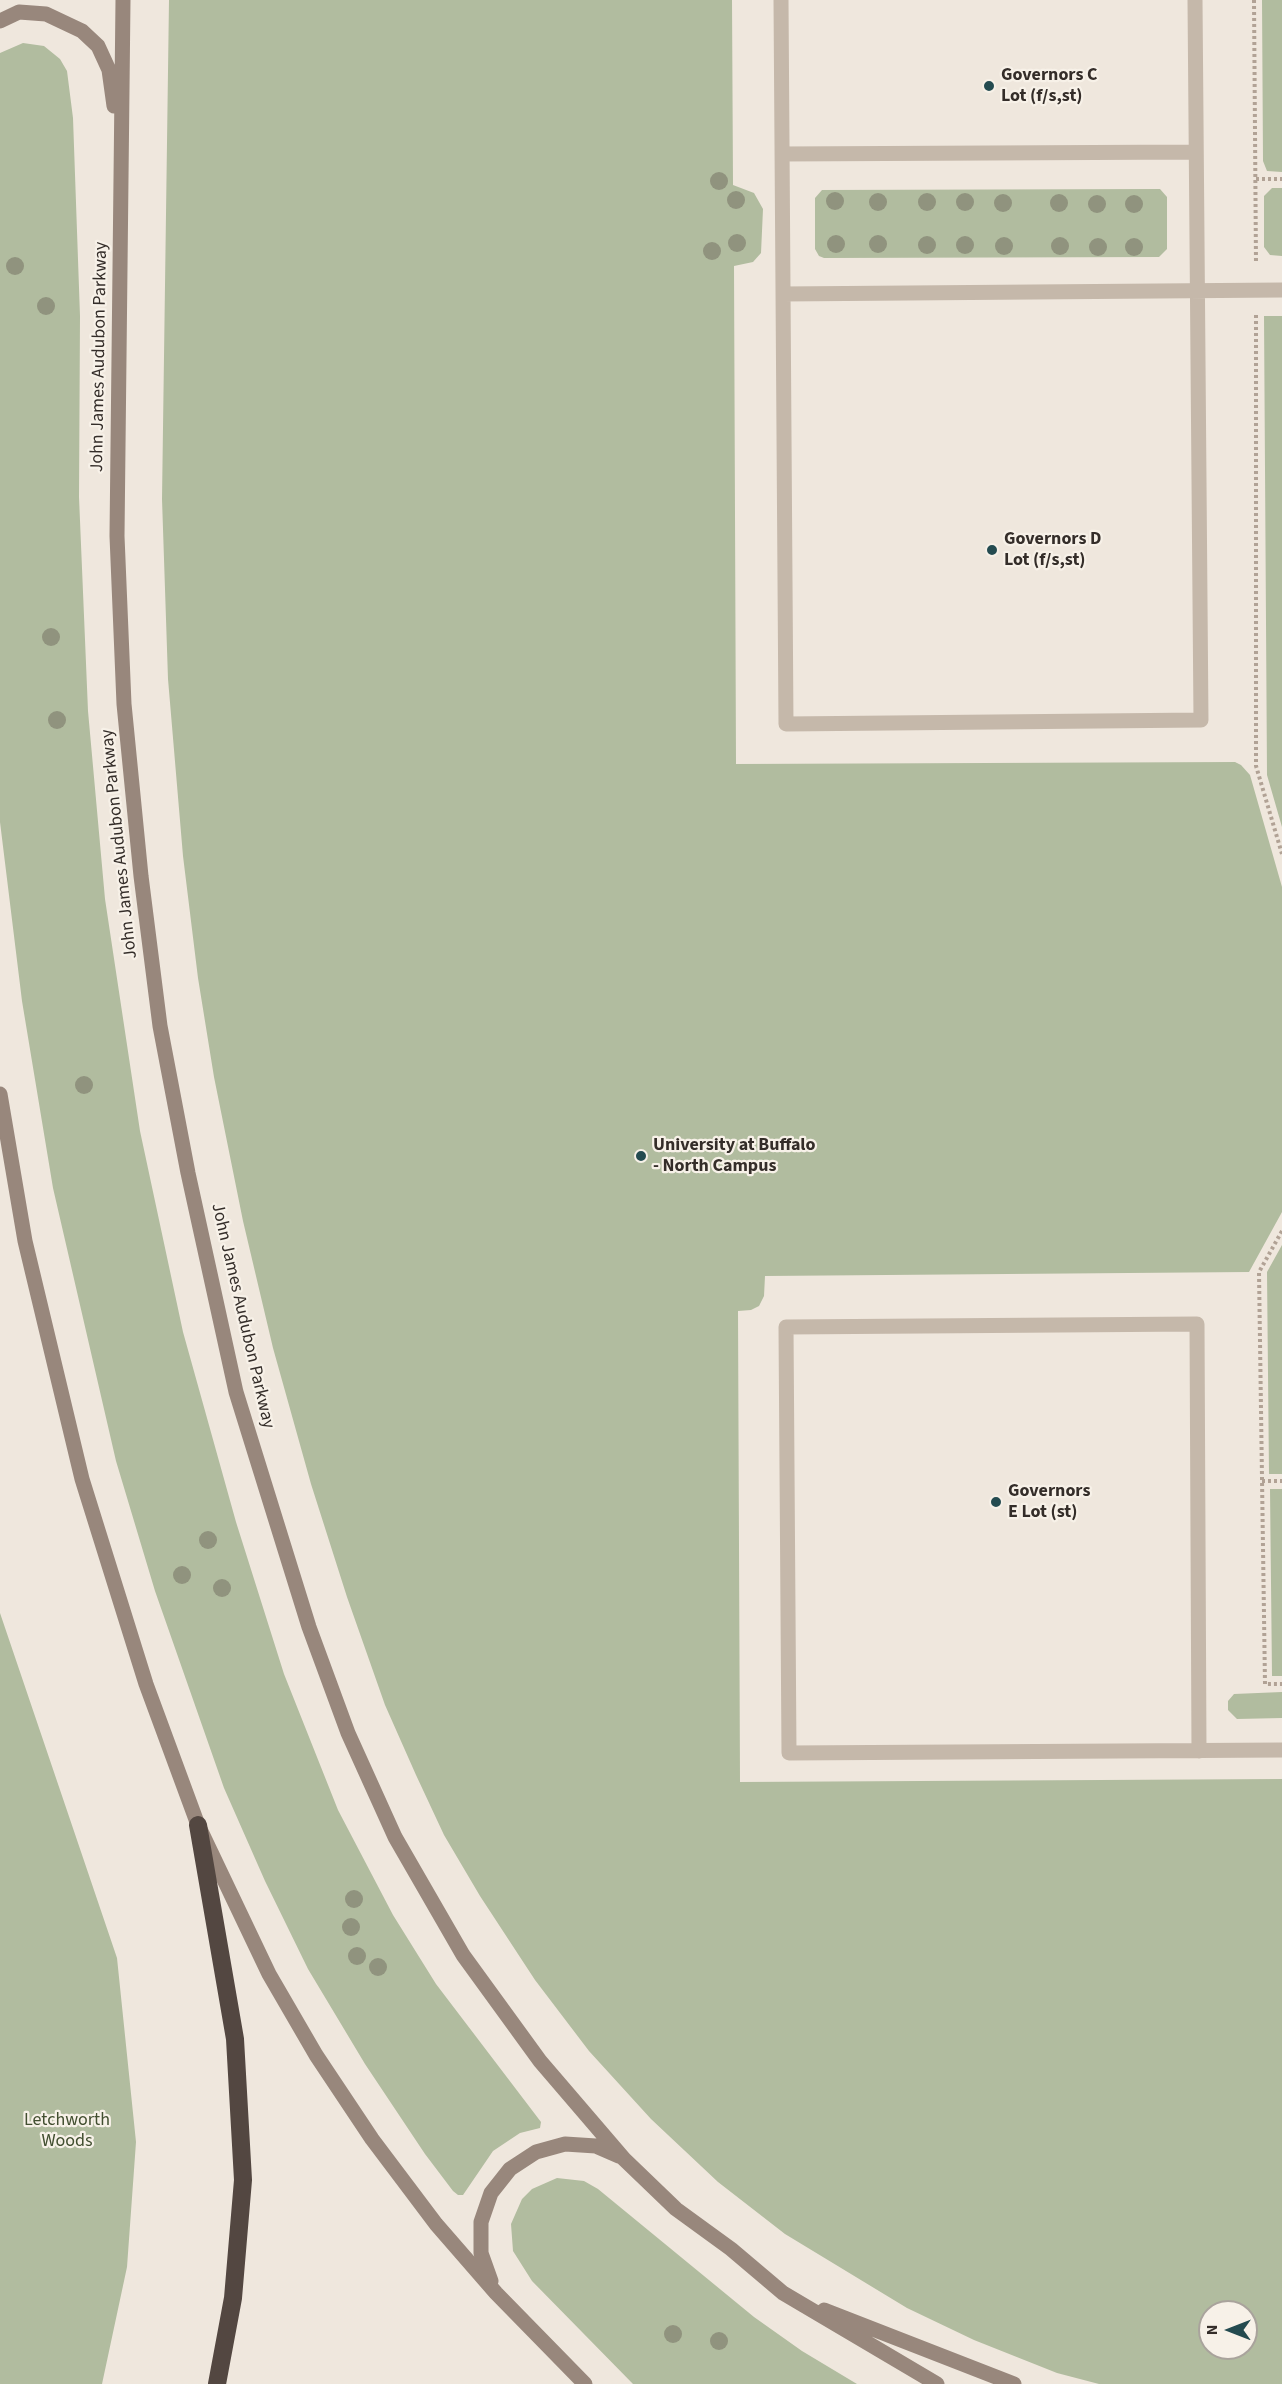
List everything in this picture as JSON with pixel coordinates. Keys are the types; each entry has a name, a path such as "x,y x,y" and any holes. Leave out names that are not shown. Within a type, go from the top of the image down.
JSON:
{"highway":[{"path":"198,1825 235,2039 243,2180 233,2298 217,2384"}],"main road":[{"name":"John James Audubon Parkway","path":"123,0 117,536 124,704 160,1026 188,1173 236,1392 309,1627 348,1733 395,1837 464,1955 540,2061 624,2159 676,2209 731,2249 783,2293 937,2384"},
{"path":"0,21 19,12 46,14 82,31 98,46 109,70 121,148"},
{"path":"0,1094 25,1241 82,1479 146,1684 198,1825 269,1974 316,2055 372,2139 422,2205 496,2293 585,2384"},
{"path":"496,2293 481,2253 481,2222 491,2193 510,2169 536,2152 565,2144 596,2146 624,2159"},
{"path":"783,2293 1014,2384"}],"lane":[{"path":"781,0 786,724 1200,720 1195,0"},
{"path":"782,154 1196,153"},
{"path":"783,294 1282,290"},
{"path":"1199,1750 1197,1324 786,1327 789,1753 1282,1750"}],"path":[{"path":"1254,0 1256,766 1282,854"},
{"path":"1256,179 1282,179"},
{"path":"1282,1230 1259,1272 1265,1684 1282,1684"},
{"path":"1262,1481 1282,1481"}],"green space":[{"path":"169,0 732,0 733,185 754,193 763,209 761,253 753,262 734,266 736,764 1235,762 1250,775 1282,887 1282,1212 1249,1272 765,1276 764,1296 759,1306 751,1310 738,1311 740,1782 1282,1779 1282,2384 1099,2384 1057,2373 974,2340 907,2308 785,2234 718,2182 651,2119 589,2051 535,1980 480,1896 444,1835 385,1705 311,1484 273,1348 243,1221 214,1077 198,978 183,856 168,679 162,499"},
{"path":"1262,0 1282,0 1282,172 1267,171 1263,161"},
{"path":"23,43 44,46 60,59 67,71 73,118 80,316 79,497 88,711 105,899 140,1131 183,1332 236,1522 284,1674 338,1810 393,1915 436,1984 541,2122 540,2128 520,2133 493,2151 463,2195 458,2195 453,2191 425,2154 365,2064 308,1969 265,1881 224,1788 155,1591 116,1461 53,1188 22,1001 0,822 0,53"},
{"path":"1272,188 1282,188 1282,256 1270,255 1264,247 1264,196"},
{"path":"1160,189 1167,197 1167,249 1159,257 824,258 819,256 815,249 815,198 822,190"},
{"path":"1264,316 1282,316 1282,827 1267,775"},
{"path":"1282,1245 1282,1474 1269,1474 1267,1272"},
{"path":"1270,1489 1282,1489 1282,1676 1272,1676"},
{"name":"Letchworth Woods","path":"0,1613 117,1958 136,2142 127,2267 102,2384 0,2384"},
{"path":"1282,1692 1282,1718 1237,1719 1228,1710 1228,1701 1234,1694"},
{"path":"557,2178 584,2181 598,2189 754,2317 802,2351 857,2384 633,2384 532,2281 513,2251 511,2224 522,2199 532,2189"}],"place":[{"name":"Governors C Lot (f/s,st)","path":"989,86"},
{"name":"Governors D Lot (f/s,st)","path":"992,550"},
{"name":"University at Buffalo - North Campus","path":"641,1156"},
{"name":"Governors E Lot (st)","path":"996,1502"}]}
